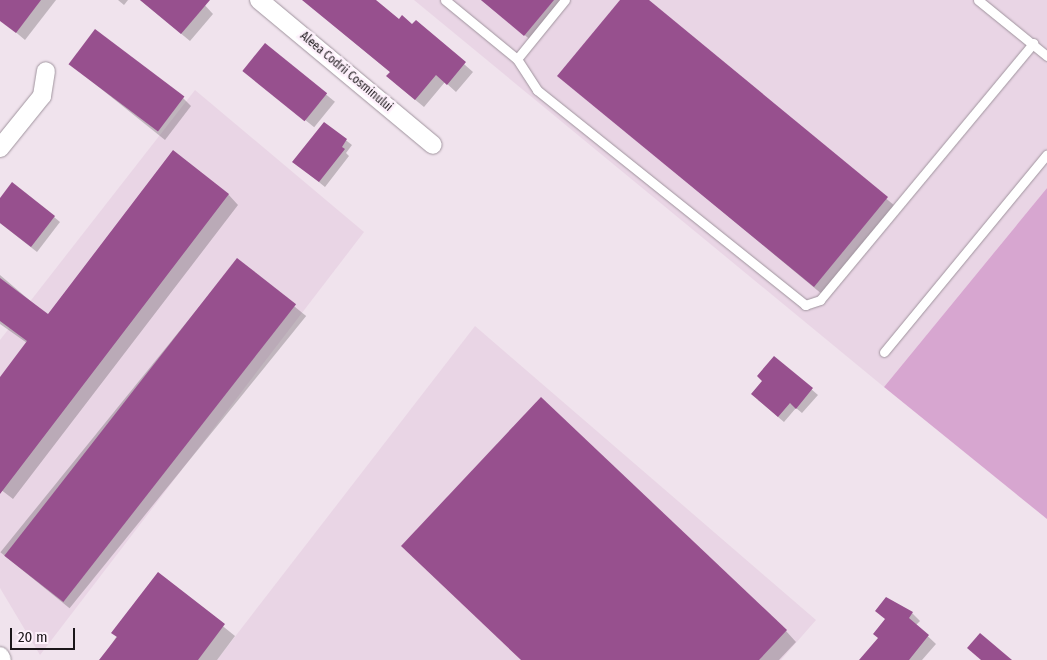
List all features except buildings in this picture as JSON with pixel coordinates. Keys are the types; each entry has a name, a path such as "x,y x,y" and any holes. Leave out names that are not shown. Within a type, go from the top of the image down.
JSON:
{"street":[{"name":"Aleea Codrii Cosminului","path":"258,0 433,145"},
{"path":"0,148 42,96 46,71"},
{"path":"0,656 2,660"}],"lane":[{"path":"445,0 516,59 537,90 799,301 812,305 1032,43"},
{"path":"516,59 565,0"},
{"path":"978,0 1047,56"},
{"path":"884,352 1047,154"}],"shaded area":[{"path":"414,0 1047,0 1047,188 884,387"},
{"path":"195,90 364,232 40,655 0,588 0,340"},
{"path":"1047,188 1047,519 884,387"},
{"path":"475,326 816,620 781,660 217,660"}]}
